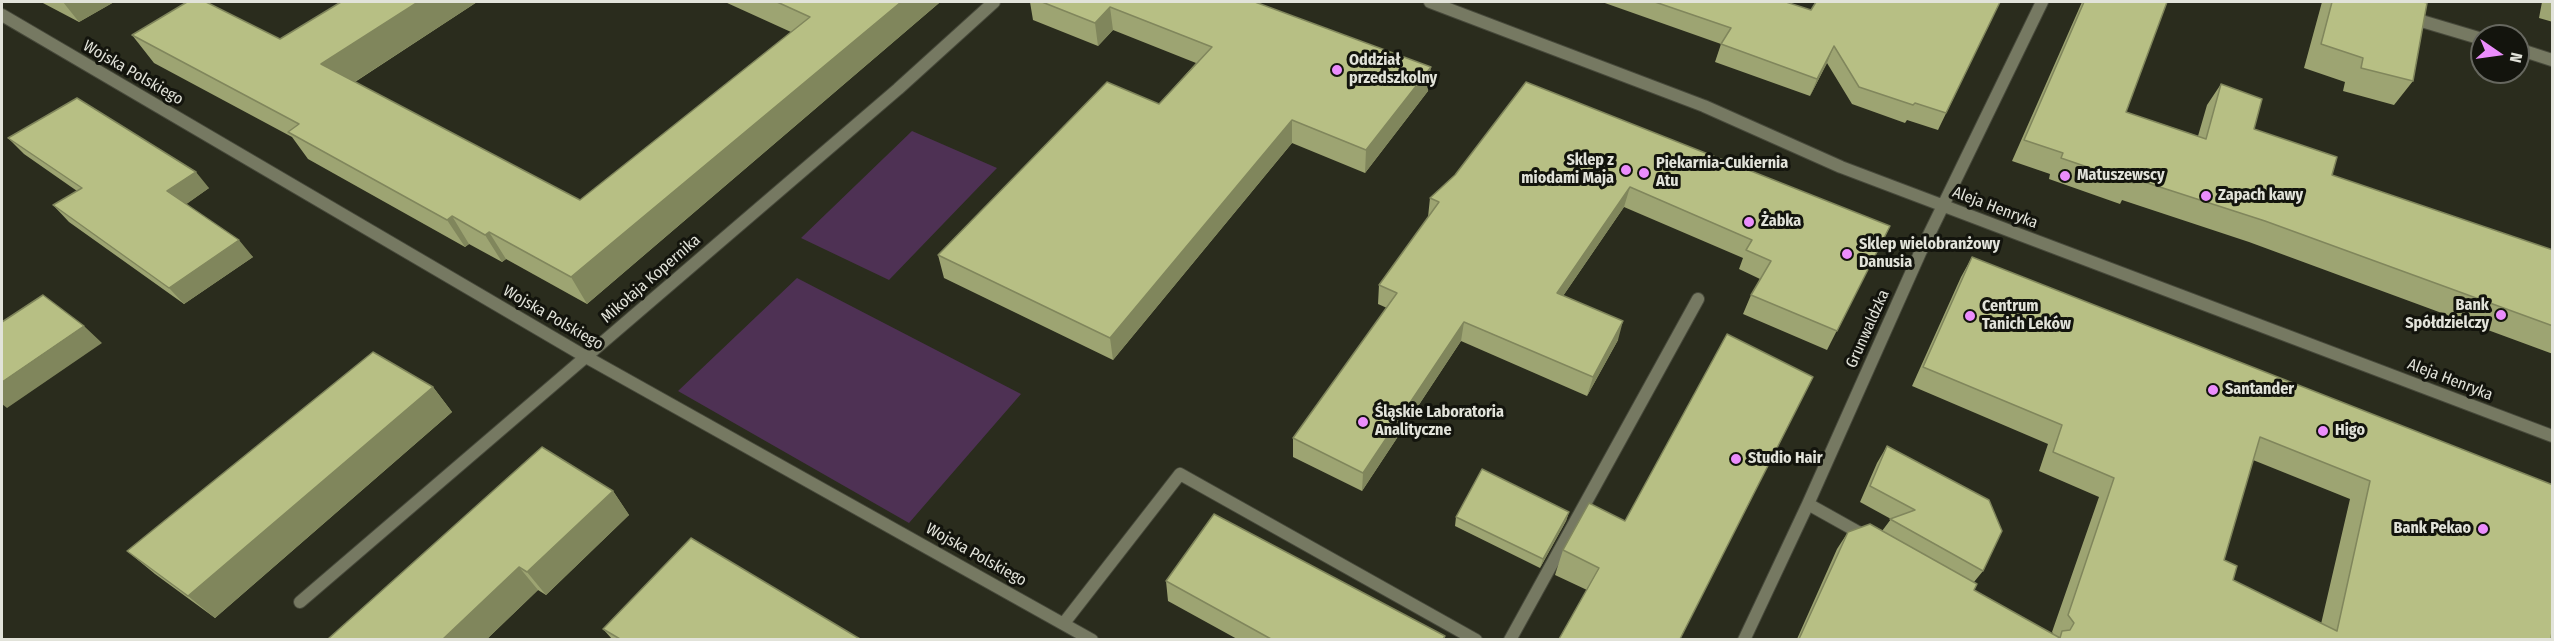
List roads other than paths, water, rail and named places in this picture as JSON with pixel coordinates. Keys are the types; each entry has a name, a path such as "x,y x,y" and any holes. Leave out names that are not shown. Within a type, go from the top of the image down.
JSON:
{"street":[{"name":"Mikołaja Kopernika","path":"300,602 898,89 994,2"},
{"name":"Aleja Henryka","path":"1430,2 1704,106 1841,167 2553,436"},
{"name":"Grunwaldzka","path":"1744,639 1808,504 1920,253 2042,2"},
{"name":"Wojska Polskiego","path":"2,15 586,357 1092,639"},
{"path":"2402,15 2470,35"},
{"path":"2530,53 2553,60"},
{"path":"1510,639 1698,299"},
{"path":"1064,623 1180,474 1476,639"},
{"path":"1808,504 1875,541"}],"place":[{"name":"Oddział przedszkolny","path":"1337,70"},
{"name":"Sklep z miodami Maja","path":"1626,170"},
{"name":"Piekarnia-Cukiernia Atu","path":"1644,173"},
{"name":"Matuszewscy","path":"2065,176"},
{"name":"Zapach kawy","path":"2206,196"},
{"name":"Żabka","path":"1749,222"},
{"name":"Sklep wielobranżowy Danusia","path":"1847,254"},
{"name":"Bank Spółdzielczy","path":"2501,315"},
{"name":"Centrum Tanich Leków","path":"1970,316"},
{"name":"Santander","path":"2213,390"},
{"name":"Śląskie Laboratoria Analityczne","path":"1363,422"},
{"name":"Higo","path":"2323,431"},
{"name":"Studio Hair","path":"1736,459"},
{"name":"Bank Pekao","path":"2483,529"}]}
